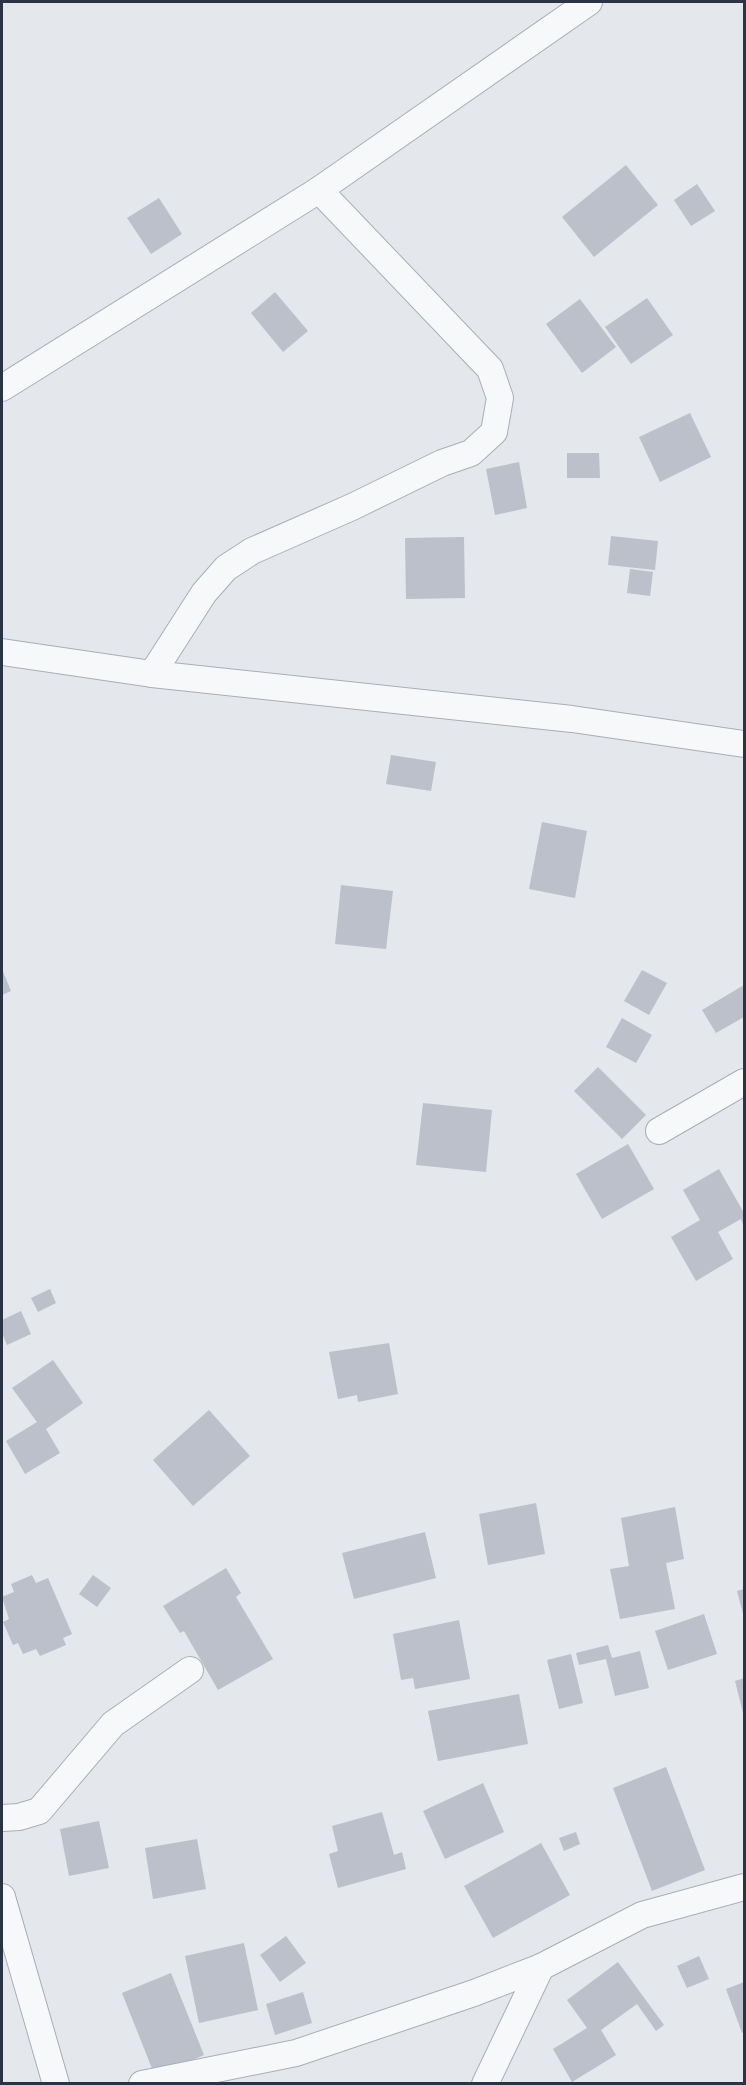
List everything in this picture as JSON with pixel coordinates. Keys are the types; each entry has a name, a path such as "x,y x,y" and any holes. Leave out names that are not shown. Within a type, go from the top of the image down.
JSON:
{"street":[{"path":"2,388 319,190 589,2"},
{"path":"152,674 204,593 226,568 252,551 352,507 442,463 471,453 494,432 500,398 490,369 319,190"},
{"path":"2,652 152,674 572,718 744,744"},
{"path":"659,1131 744,1082"},
{"path":"2,1818 19,1817 39,1811 113,1724 190,1670"},
{"path":"142,2084 296,2053 474,1993 541,1967 642,1915 744,1887"},
{"path":"2,1897 56,2084"},
{"path":"485,2084 541,1967"}],"building":[{"path":"626,165 658,205 594,257 562,217"},
{"path":"697,184 715,211 691,226 674,200"},
{"path":"159,198 182,234 151,254 127,218"},
{"path":"275,292 308,331 283,352 251,313"},
{"path":"647,298 673,335 631,364 605,327"},
{"path":"580,299 616,347 582,373 546,324"},
{"path":"690,413 711,457 660,482 639,437"},
{"path":"567,453 599,453 600,478 567,478"},
{"path":"519,462 527,508 495,515 486,469"},
{"path":"611,536 658,541 655,570 608,565"},
{"path":"464,537 465,598 406,599 405,538"},
{"path":"630,569 653,572 650,596 627,593"},
{"path":"391,755 436,762 431,791 386,784"},
{"path":"542,822 587,831 575,898 529,889"},
{"path":"341,885 393,891 386,949 335,944"},
{"path":"2,969 11,991 2,995"},
{"path":"642,970 667,983 649,1015 624,1001"},
{"path":"744,985 744,1017 716,1033 702,1010"},
{"path":"622,1018 652,1035 636,1063 606,1047"},
{"path":"598,1067 646,1115 622,1139 574,1091"},
{"path":"423,1103 492,1110 486,1172 416,1165"},
{"path":"628,1144 654,1189 602,1219 576,1174"},
{"path":"719,1169 744,1213 744,1228 741,1219 718,1232 733,1259 696,1281 671,1237 700,1220 683,1190"},
{"path":"50,1289 56,1303 38,1312 31,1298"},
{"path":"21,1311 31,1334 7,1345 2,1333 2,1320"},
{"path":"389,1343 398,1394 358,1402 357,1395 338,1399 329,1352"},
{"path":"53,1360 83,1403 46,1429 60,1453 25,1474 6,1441 37,1422 12,1388"},
{"path":"209,1410 250,1456 193,1506 153,1460"},
{"path":"536,1503 545,1554 488,1565 479,1514"},
{"path":"675,1507 684,1559 666,1563 675,1609 620,1619 610,1569 629,1566 621,1518"},
{"path":"425,1532 436,1578 354,1599 342,1553"},
{"path":"226,1568 241,1593 236,1597 273,1659 218,1690 184,1631 180,1633 163,1606"},
{"path":"32,1575 36,1583 48,1578 72,1634 63,1638 66,1645 40,1656 36,1649 23,1654 18,1643 13,1645 3,1622 9,1619 2,1597 14,1592 11,1584"},
{"path":"93,1575 111,1588 97,1607 79,1594"},
{"path":"744,1589 744,1618 737,1591"},
{"path":"704,1614 717,1654 668,1670 655,1631"},
{"path":"459,1620 470,1679 415,1689 413,1678 401,1680 393,1634"},
{"path":"608,1645 612,1658 640,1651 649,1688 615,1696 606,1659 579,1665 576,1653"},
{"path":"571,1654 583,1703 559,1709 547,1660"},
{"path":"744,1678 744,1717 735,1681"},
{"path":"519,1694 528,1744 438,1761 428,1711"},
{"path":"666,1767 705,1870 652,1891 613,1788"},
{"path":"483,1783 504,1832 445,1859 423,1811"},
{"path":"382,1812 394,1855 402,1852 406,1869 338,1888 329,1854 338,1851 332,1826"},
{"path":"99,1821 109,1868 69,1876 60,1829"},
{"path":"576,1832 580,1844 564,1851 559,1838"},
{"path":"197,1839 206,1889 153,1899 145,1848"},
{"path":"541,1843 570,1895 493,1938 464,1886"},
{"path":"286,1936 306,1963 280,1982 260,1955"},
{"path":"244,1943 258,2010 199,2023 185,1956"},
{"path":"699,1956 709,1979 687,1988 677,1966"},
{"path":"618,1962 664,2025 656,2031 637,2004 601,2030 616,2055 572,2082 553,2049 587,2028 567,2000"},
{"path":"171,1973 204,2055 155,2076 122,1993"},
{"path":"744,1982 744,2032 742,2033 726,1989"},
{"path":"303,1992 312,2023 275,2035 266,2004"}]}
